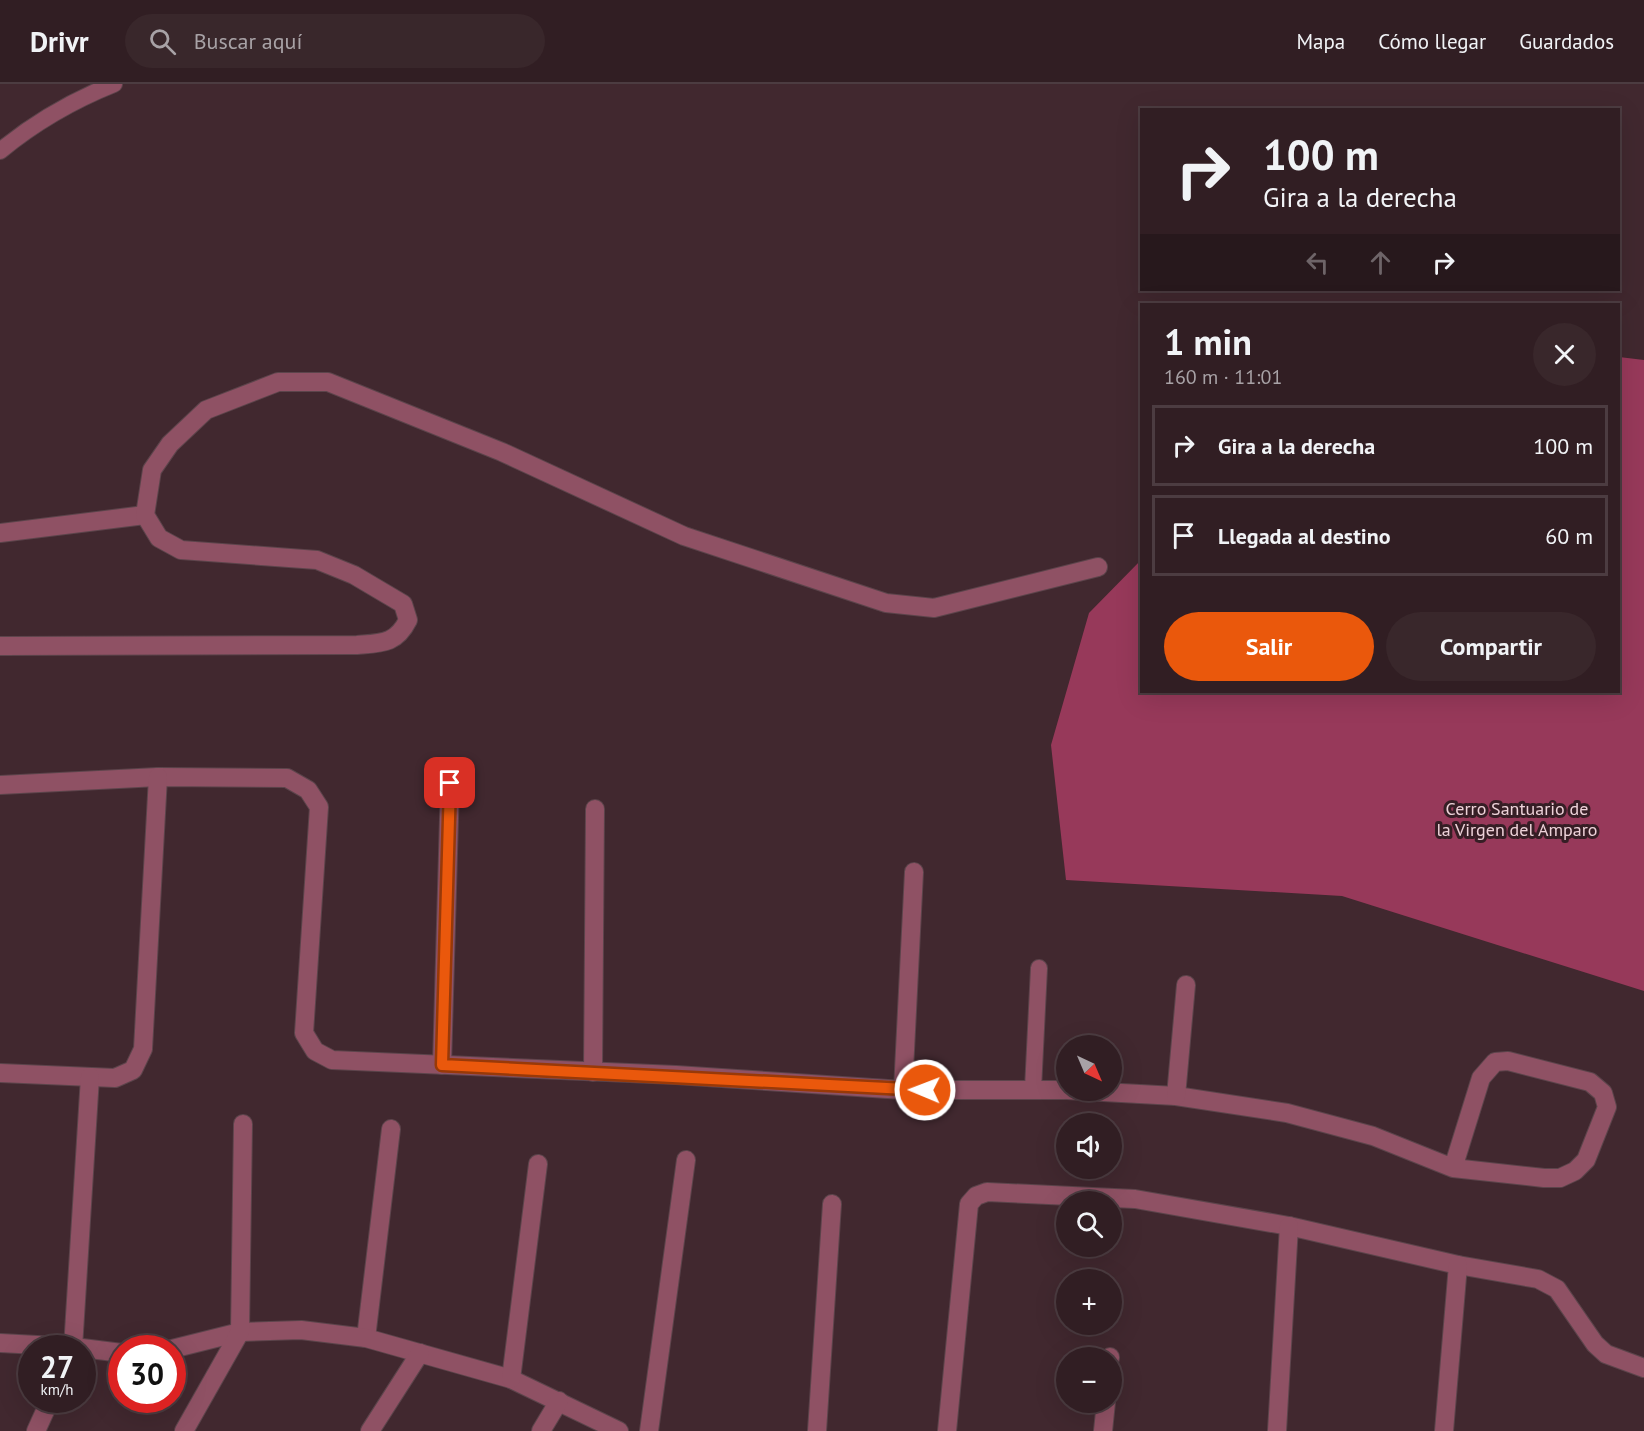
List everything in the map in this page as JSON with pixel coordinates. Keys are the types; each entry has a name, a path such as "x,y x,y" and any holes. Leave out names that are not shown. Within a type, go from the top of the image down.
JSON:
{"street":[{"path":"0,646 357,645 381,643 400,635 408,621 403,604 354,575 317,560 181,550 159,538 145,515 152,470 170,444 206,410 279,382 328,382 502,452 684,536 886,603 934,608 1098,567"},
{"path":"0,533 145,515"},
{"path":"0,785 158,777 287,778 308,790 320,807 304,1033 315,1051 332,1060 903,1090 1056,1090"},
{"path":"0,1073 115,1078 133,1070 143,1049 158,777"},
{"path":"442,1065 450,783"},
{"path":"592,1072 595,809"},
{"path":"903,1090 914,872"},
{"path":"1176,1096 1186,985"},
{"path":"1122,1093 1176,1096 1287,1113 1373,1136 1452,1168 1560,1178 1575,1171 1586,1160 1607,1107 1603,1093 1590,1082 1508,1060 1495,1062 1481,1078 1452,1168"},
{"path":"75,1335 90,1077"},
{"path":"184,1431 240,1332 243,1124"},
{"path":"366,1338 391,1129"},
{"path":"649,1431 686,1160"},
{"path":"511,1379 538,1164"},
{"path":"947,1431 969,1204 976,1196 987,1192 1135,1199 1289,1227 1458,1265 1538,1279 1557,1289 1595,1344 1606,1354 1644,1368"},
{"path":"817,1431 832,1204"},
{"path":"1277,1431 1289,1227"},
{"path":"1444,1431 1458,1265"},
{"path":"186,1346 240,1332 301,1330 366,1338 511,1379 619,1431"},
{"path":"0,1343 18,1344"},
{"path":"370,1431 420,1353"},
{"path":"541,1431 559,1401"},
{"path":"36,1431 44,1413"},
{"path":"1103,1431 1105,1413"}],"lane":[{"path":"0,151 22,133 93,92 114,84"},
{"path":"1034,1089 1039,968"}],"green space":[{"name":"Cerro Santuario de la Virgen del Amparo","path":"1620,357 1644,360 1644,991 1342,896 1066,880 1051,745 1089,613 1140,561 1140,693 1620,693"}],"route":[{"path":"450,783 442,1065 676,1075 925,1090"}]}
